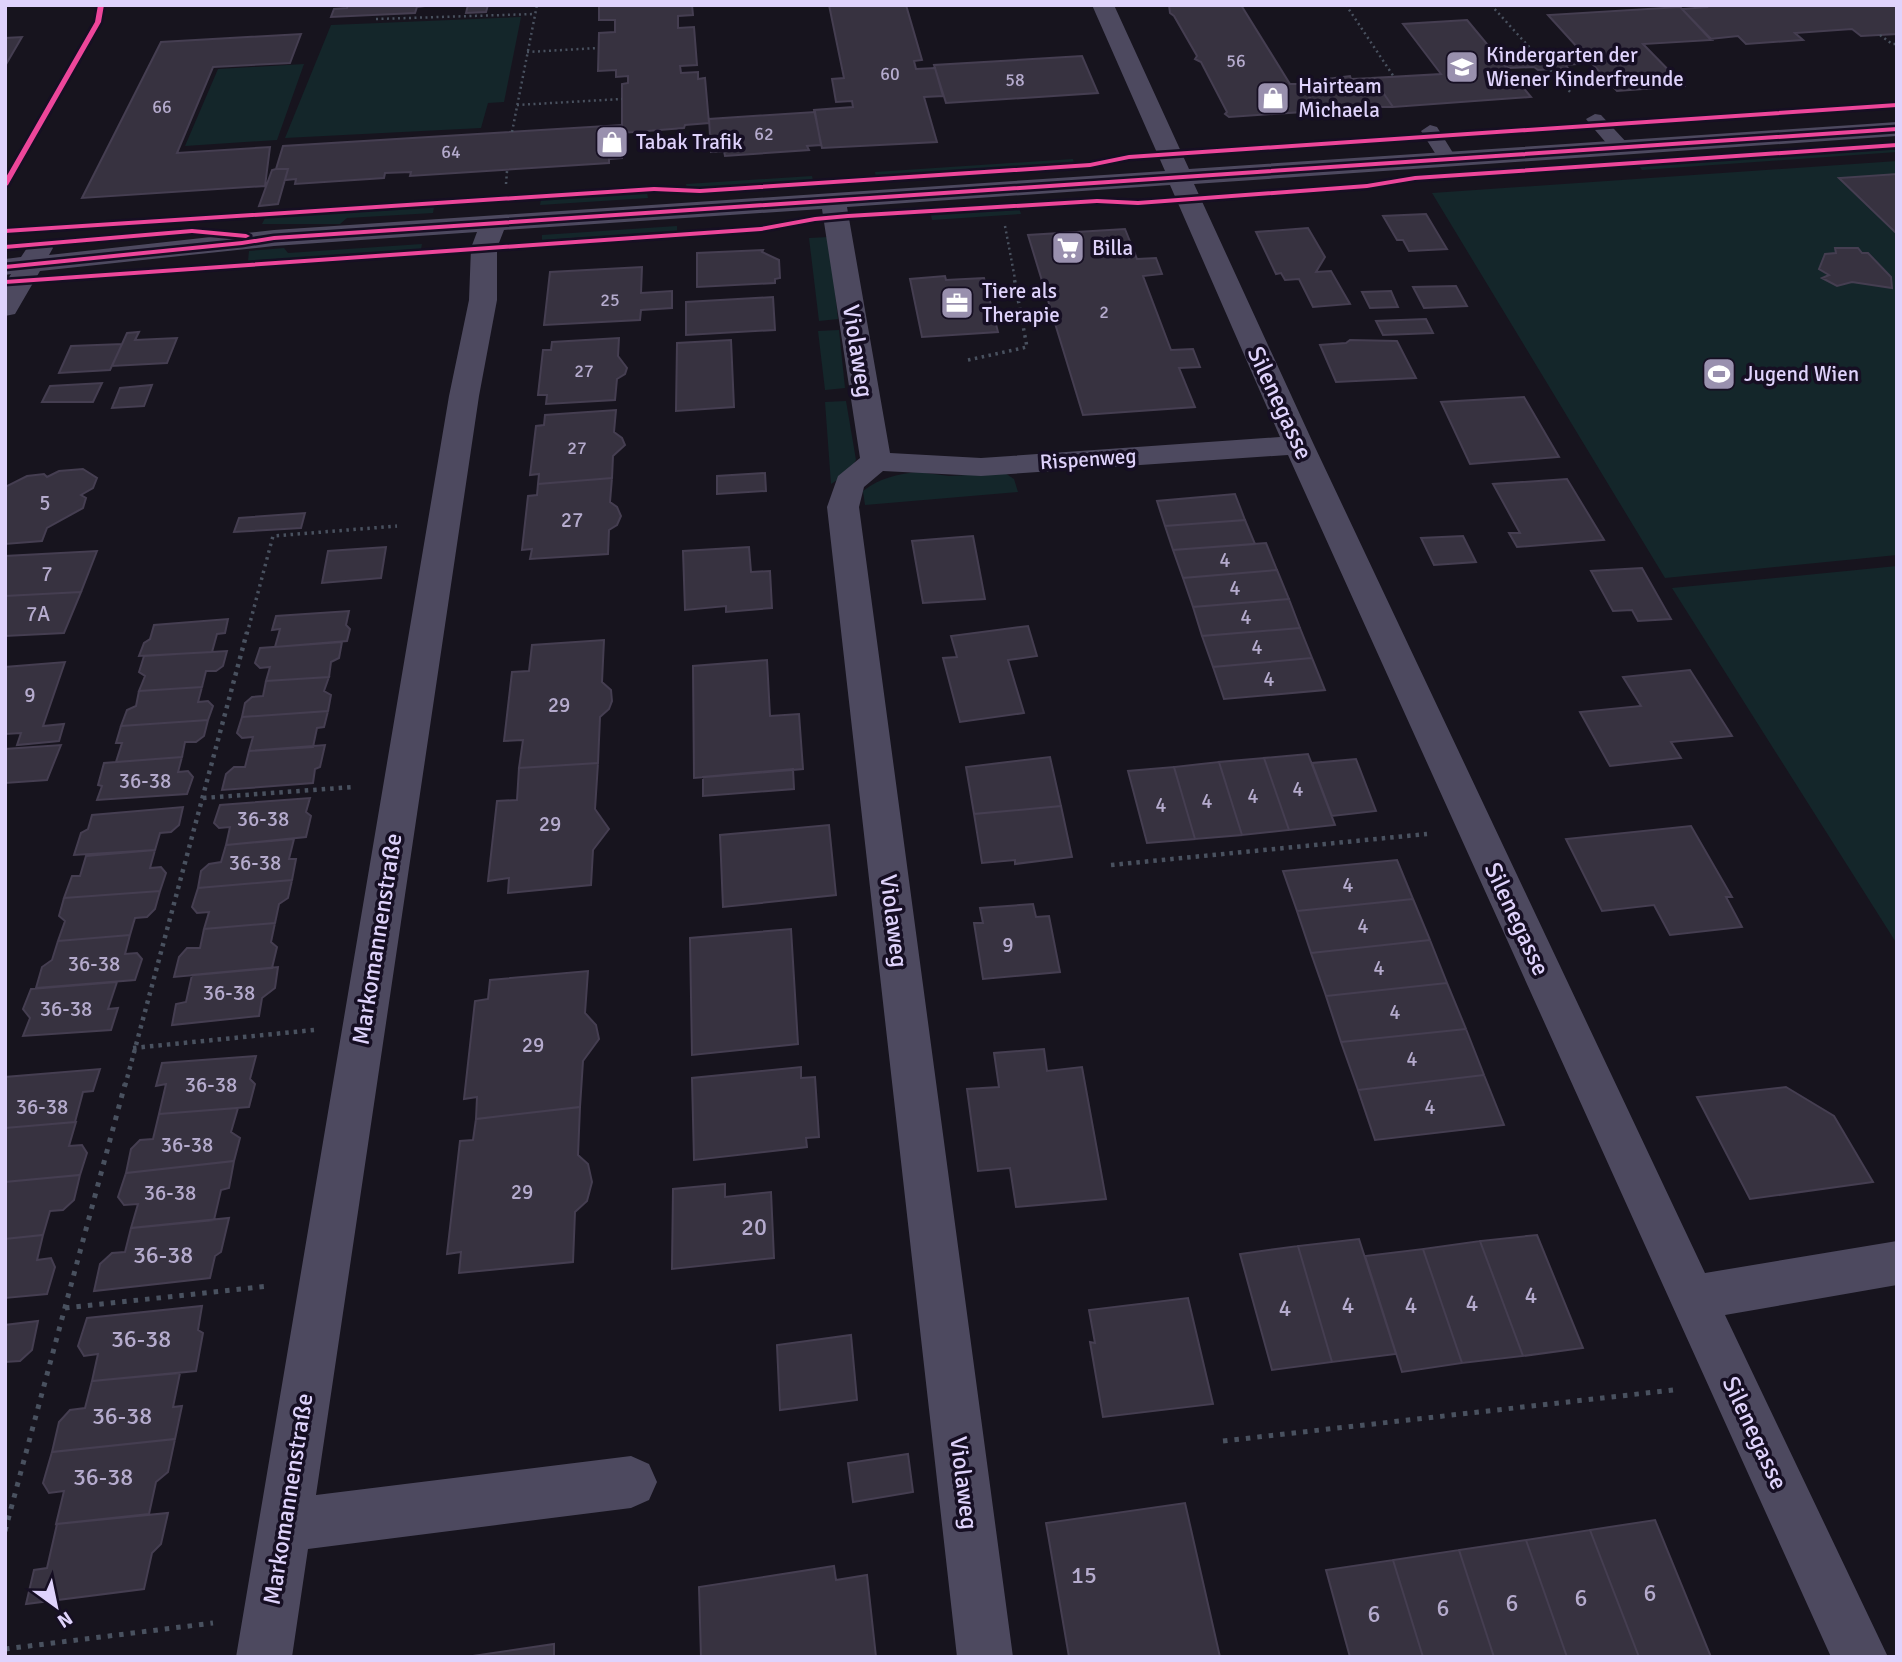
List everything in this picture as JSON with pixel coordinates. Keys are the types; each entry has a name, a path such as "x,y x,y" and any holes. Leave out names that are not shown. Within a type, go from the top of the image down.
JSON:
{"street":[{"name":"Silenegasse","path":"1103,5 1181,178 1190,206 1299,445 1860,1657"},
{"path":"5,247 26,258 833,199 1893,133"},
{"name":"Violaweg","path":"833,199 876,461 849,484 843,507 985,1657"},
{"name":"Markomannenstraße","path":"264,1657 443,523 483,300 484,247 494,224"},
{"path":"5,308 26,258"},
{"name":"Rispenweg","path":"876,461 981,467 1299,445"},
{"path":"1692,1298 1897,1263"},
{"path":"284,1526 631,1482"}],"lane":[{"path":"1595,120 1621,148"},
{"path":"1430,131 1449,161"}],"path":[{"path":"512,132 537,5"},
{"path":"1346,5 1394,77"},
{"path":"1491,5 1595,120"},
{"path":"376,19 535,13"},
{"path":"1880,35 1892,44 1897,44"},
{"path":"527,52 598,48"},
{"path":"517,105 622,99"},
{"path":"968,360 1027,347 1003,218"},
{"path":"5,1531 273,536 332,528 443,523"},
{"path":"203,798 363,786"},
{"path":"1111,865 1431,834"},
{"path":"133,1048 319,1030"},
{"path":"65,1308 274,1286"},
{"path":"1223,1441 1673,1390"},
{"path":"5,1649 219,1622"}],"shaded area":[{"path":"521,17 504,102 488,103 481,128 285,138 331,25"},
{"path":"304,64 277,140 185,146 218,69"},
{"path":"1892,148 1897,152 1642,170 1638,165"},
{"path":"1073,159 1074,163 876,177 875,172"},
{"name":"Jugend Wien","path":"1897,161 1897,555 1665,578 1432,193"},
{"path":"812,176 813,181 687,189 686,184"},
{"path":"647,193 648,198 540,205 541,200"},
{"path":"434,207 433,213 347,218 340,224 262,224 265,218"},
{"path":"1019,208 1021,214 932,220 931,215"},
{"path":"677,226 677,231 542,240 542,235"},
{"path":"829,237 838,319 819,321 809,238"},
{"path":"422,244 421,249 248,261 249,251 284,248 288,253"},
{"path":"839,330 845,388 825,390 818,331"},
{"path":"846,401 856,460 847,474 831,484 825,402"},
{"path":"918,472 949,476 1005,473 1014,479 1018,492 865,505 863,491 869,487 889,477"},
{"path":"1897,566 1897,944 1672,588"}],"building":[{"path":"348,5 433,5 417,7 415,13 331,17 334,9 347,8"},
{"path":"468,5 488,5 486,12 466,13"},
{"path":"599,5 692,5 693,15 678,16 678,28 694,27 697,65 680,66 681,73 698,72 698,79 705,78 709,123 685,125 684,128 622,133 622,84 628,83 628,76 616,77 616,70 598,71 599,33 615,32 615,20 599,20"},
{"path":"829,5 906,5 922,60 914,61 916,69 935,68 943,96 924,97 937,142 822,148 814,110 853,107 852,101 836,102 832,79 844,78"},
{"path":"1169,5 1241,5 1290,84 1302,84 1317,111 1229,117 1225,114 1227,112 1201,62 1195,59 1197,56 1170,13"},
{"path":"1706,5 1897,5 1897,34 1861,36 1852,29 1795,33 1803,40 1746,44 1738,36 1710,39 1682,9 1707,7"},
{"path":"1680,7 1712,40 1643,44 1684,86 1617,91 1548,15"},
{"path":"1467,20 1531,97 1393,107 1373,78 1441,74 1403,24"},
{"path":"301,34 290,63 213,67 177,153 270,147 265,186 82,198 161,42"},
{"path":"22,37 5,66 5,38"},
{"path":"1582,53 1591,63 1538,70 1534,67 1508,68 1499,58"},
{"path":"1082,56 1098,93 946,103 934,65"},
{"path":"1350,76 1351,79 1373,78 1393,107 1366,107 1369,111 1334,113 1331,110 1317,111 1302,82"},
{"path":"815,112 821,145 807,146 809,150 725,156 724,151 711,152 709,119"},
{"path":"622,125 622,158 609,159 609,163 410,176 411,172 385,173 384,178 295,184 296,179 285,180 288,169 276,169 283,146"},
{"path":"288,169 278,204 259,206 272,170"},
{"path":"1897,174 1897,234 1839,178"},
{"path":"1426,214 1447,249 1409,251 1403,240 1397,240 1383,216"},
{"path":"1308,228 1325,257 1316,272 1331,271 1350,304 1313,307 1299,279 1285,280 1281,273 1276,274 1256,232"},
{"path":"1125,229 1137,259 1156,258 1162,274 1143,276 1171,350 1193,349 1200,367 1179,368 1195,407 1083,415 1028,235"},
{"path":"1835,248 1858,248 1862,253 1868,253 1891,277 1892,288 1852,282 1837,286 1822,278 1829,275 1819,269 1825,254 1836,253"},
{"path":"763,250 762,252 779,260 780,278 775,279 775,283 697,287 697,253"},
{"path":"642,267 641,293 672,291 672,308 641,310 640,320 544,325 550,272"},
{"path":"945,276 946,280 984,278 998,332 922,337 910,279"},
{"path":"1456,286 1467,306 1424,308 1413,287"},
{"path":"1391,291 1398,307 1370,308 1362,292"},
{"path":"773,297 775,330 686,335 686,302"},
{"path":"1426,319 1433,333 1383,335 1376,321"},
{"path":"139,332 135,340 177,338 167,363 112,366 127,333"},
{"path":"619,338 618,356 627,368 625,374 617,379 615,400 546,404 547,395 538,395 543,350 551,350 552,342"},
{"path":"731,340 734,407 676,411 677,343"},
{"path":"1350,340 1397,341 1416,378 1336,382 1320,345 1346,343"},
{"path":"122,344 110,370 59,373 71,346"},
{"path":"102,383 93,402 42,402 50,386"},
{"path":"152,385 144,406 112,408 120,388"},
{"path":"1524,397 1559,457 1470,464 1441,402"},
{"path":"616,410 614,432 622,438 625,445 613,456 612,478 538,484 539,474 530,475 536,426 544,425 545,415"},
{"path":"83,469 97,478 93,488 81,495 86,498 83,508 47,528 42,541 5,544 5,487 27,476 44,474 47,477 59,471"},
{"path":"765,473 766,491 717,494 717,476"},
{"path":"612,478 610,502 617,507 621,516 617,525 609,530 608,554 530,559 532,549 522,550 528,496 537,495 538,484"},
{"path":"1567,479 1604,540 1517,547 1509,533 1520,533 1493,484"},
{"path":"1235,494 1245,520 1165,526 1157,501"},
{"path":"305,513 301,528 234,532 239,518"},
{"path":"1245,520 1255,544 1173,550 1165,526"},
{"path":"973,536 985,599 923,603 912,541"},
{"path":"1463,536 1476,562 1434,565 1421,538"},
{"path":"1266,543 1277,570 1183,578 1173,550"},
{"path":"386,547 381,578 322,583 328,551"},
{"path":"749,547 751,572 770,571 772,608 726,612 726,606 685,610 683,551"},
{"path":"97,551 81,592 5,596 5,556"},
{"path":"1642,568 1671,619 1638,621 1632,610 1613,611 1591,571"},
{"path":"1277,570 1289,599 1193,607 1183,578"},
{"path":"81,592 64,633 5,636 5,596"},
{"path":"1289,599 1300,628 1202,636 1193,607"},
{"path":"349,611 346,625 350,629 347,641 275,647 280,629 272,630 276,616"},
{"path":"228,619 225,633 217,634 212,652 139,656 144,643 150,639 154,625"},
{"path":"1028,626 1037,656 1008,660 1024,713 960,722 943,658 957,657 951,636"},
{"path":"1300,628 1312,658 1213,667 1202,636"},
{"path":"604,640 602,682 611,690 612,701 609,709 600,717 598,763 519,768 523,740 504,741 512,672 529,671 532,645"},
{"path":"342,642 339,658 331,662 329,677 266,681 270,667 260,668 255,663 260,648"},
{"path":"227,651 223,666 216,671 206,671 202,687 139,691 145,676 139,672 144,656"},
{"path":"1312,658 1325,690 1224,699 1213,667"},
{"path":"767,660 770,716 799,714 803,769 694,778 693,666"},
{"path":"65,662 43,726 64,724 59,741 17,745 21,733 5,734 5,667"},
{"path":"1690,670 1732,736 1671,742 1681,758 1610,766 1580,712 1641,706 1623,677"},
{"path":"329,677 324,691 331,695 328,711 242,717 245,703 252,697 263,696 266,681"},
{"path":"202,687 198,702 208,701 213,706 208,720 121,726 127,710 136,706 139,691"},
{"path":"328,711 324,727 317,728 313,747 249,751 253,737 242,738 237,733 242,717"},
{"path":"208,720 204,736 196,742 185,742 182,757 116,762 122,743 116,743 121,726"},
{"path":"61,745 47,780 5,783 5,749"},
{"path":"325,745 320,767 315,769 313,783 222,790 226,774 234,767 245,767 249,751"},
{"path":"1308,754 1335,825 1289,830 1264,758"},
{"path":"182,757 178,772 188,771 193,777 187,794 97,800 102,786 98,785 104,763"},
{"path":"1050,757 1061,806 974,814 966,767"},
{"path":"1264,758 1289,830 1242,835 1219,762"},
{"path":"1356,759 1376,811 1332,816 1312,763"},
{"path":"1219,762 1242,835 1195,839 1174,767"},
{"path":"598,763 595,809 609,829 593,850 591,885 508,893 509,878 488,881 497,801 517,800 519,768"},
{"path":"1174,767 1195,839 1147,843 1128,771"},
{"path":"793,769 794,789 703,796 703,777"},
{"path":"310,798 306,812 311,816 306,837 226,845 230,827 219,828 214,823 220,805"},
{"path":"1061,806 1072,857 1015,864 1015,860 982,863 974,814"},
{"path":"183,807 179,825 171,832 160,833 155,850 74,855 81,833 88,829 92,815"},
{"path":"829,825 836,895 723,907 720,835"},
{"path":"1691,826 1732,897 1726,897 1742,927 1670,935 1654,905 1602,911 1566,839"},
{"path":"294,839 289,859 296,859 292,880 198,888 201,871 209,864 221,862 226,845"},
{"path":"155,850 150,868 161,867 166,873 160,891 64,898 72,876 80,876 86,856"},
{"path":"1397,860 1413,899 1297,911 1283,871"},
{"path":"292,880 288,898 279,904 275,923 204,929 209,912 197,913 192,907 198,888"},
{"path":"160,891 155,909 147,917 135,918 130,935 58,941 65,921 59,916 64,898"},
{"path":"1413,899 1430,940 1311,953 1297,911"},
{"path":"1033,904 1036,917 1049,916 1060,972 983,979 974,923 983,923 980,908"},
{"path":"275,923 271,942 277,947 272,968 174,977 179,957 187,948 200,948 204,929"},
{"path":"791,929 798,1044 692,1055 690,938"},
{"path":"130,935 125,954 137,953 142,959 135,980 36,988 42,967 52,960 58,941"},
{"path":"1430,940 1447,983 1326,996 1311,953"},
{"path":"278,967 275,988 262,998 259,1016 172,1025 176,1004 186,1002 192,975"},
{"path":"588,971 585,1013 596,1025 599,1039 583,1061 580,1107 476,1119 477,1097 464,1099 475,1001 488,999 490,980"},
{"path":"117,982 108,1009 118,1008 111,1030 23,1036 30,1018 23,1009 31,989"},
{"path":"1447,983 1466,1029 1341,1042 1326,996"},
{"path":"1466,1029 1484,1075 1358,1090 1341,1042"},
{"path":"1044,1049 1047,1071 1082,1067 1106,1199 1016,1207 1010,1168 978,1171 967,1089 999,1087 994,1053"},
{"path":"256,1056 250,1079 255,1084 249,1107 159,1114 166,1084 156,1086 162,1063"},
{"path":"801,1067 801,1078 815,1077 819,1137 806,1138 807,1147 694,1160 692,1078"},
{"path":"100,1069 93,1091 83,1092 75,1122 5,1128 5,1077"},
{"path":"1484,1075 1504,1125 1375,1140 1358,1090"},
{"path":"1786,1087 1834,1116 1873,1182 1750,1199 1697,1097"},
{"path":"580,1107 578,1155 588,1164 592,1182 587,1201 575,1212 573,1262 459,1273 461,1252 447,1254 460,1141 473,1140 476,1119"},
{"path":"238,1108 231,1132 240,1138 234,1161 126,1173 131,1149 140,1140 153,1139 159,1114"},
{"path":"76,1122 69,1146 82,1145 87,1153 80,1175 5,1182 5,1128"},
{"path":"234,1161 229,1188 221,1190 214,1220 131,1228 138,1204 124,1205 118,1197 126,1173"},
{"path":"80,1175 74,1200 63,1210 50,1211 43,1235 5,1239 5,1182"},
{"path":"725,1184 725,1197 771,1192 774,1258 672,1269 673,1189"},
{"path":"229,1218 221,1252 215,1256 210,1278 94,1291 100,1264 112,1253 125,1252 131,1228"},
{"path":"43,1235 37,1260 51,1258 55,1267 47,1294 5,1298 5,1239"},
{"path":"1537,1235 1583,1348 1523,1356 1480,1241"},
{"path":"1359,1239 1396,1354 1332,1362 1298,1246"},
{"path":"1480,1241 1523,1356 1462,1363 1423,1249"},
{"path":"1298,1246 1332,1362 1272,1370 1240,1254"},
{"path":"1423,1249 1462,1363 1402,1372 1365,1256"},
{"path":"1188,1298 1213,1404 1103,1417 1090,1342 1095,1343 1089,1310"},
{"path":"202,1306 198,1330 203,1333 196,1371 92,1381 98,1354 84,1356 78,1346 87,1318"},
{"path":"38,1321 32,1350 20,1361 5,1362 5,1325"},
{"path":"851,1335 857,1400 780,1410 777,1345"},
{"path":"180,1373 173,1407 182,1406 175,1439 52,1452 59,1422 70,1410 85,1408 92,1381"},
{"path":"175,1439 168,1472 156,1482 149,1514 56,1524 64,1491 49,1493 43,1483 52,1452"},
{"path":"908,1454 913,1492 853,1502 848,1463"},
{"path":"1185,1503 1220,1657 1069,1657 1046,1523"},
{"path":"168,1513 161,1544 152,1553 144,1589 26,1604 34,1570 47,1568 57,1524"},
{"path":"1655,1520 1711,1657 1639,1657 1590,1530"},
{"path":"1590,1530 1639,1657 1567,1657 1526,1540"},
{"path":"1526,1540 1567,1657 1494,1657 1459,1550"},
{"path":"1459,1550 1494,1657 1423,1657 1393,1560"},
{"path":"1393,1560 1423,1657 1350,1657 1326,1570"},
{"path":"834,1566 836,1580 867,1575 876,1657 701,1657 699,1587"},
{"path":"554,1644 554,1657 466,1657"}],"cycle path":[{"path":"5,185 98,22 101,5"},
{"path":"5,231 654,189 700,191 1090,165 1129,157 1897,105"},
{"path":"5,267 274,238 1897,129"},
{"path":"5,282 761,229 848,216 1097,201 1138,203 1367,186 1415,178 1897,145"},
{"path":"5,247 192,231 246,236"}],"place":[{"name":"Kindergarten der Wiener Kinderfreunde","path":"1462,67"},
{"name":"Hairteam Michaela","path":"1273,98"},
{"name":"Tabak Trafik","path":"612,142"},
{"name":"Billa","path":"1068,248"},
{"name":"Tiere als Therapie","path":"957,303"},
{"name":"Jugend Wien","path":"1719,374"}]}
